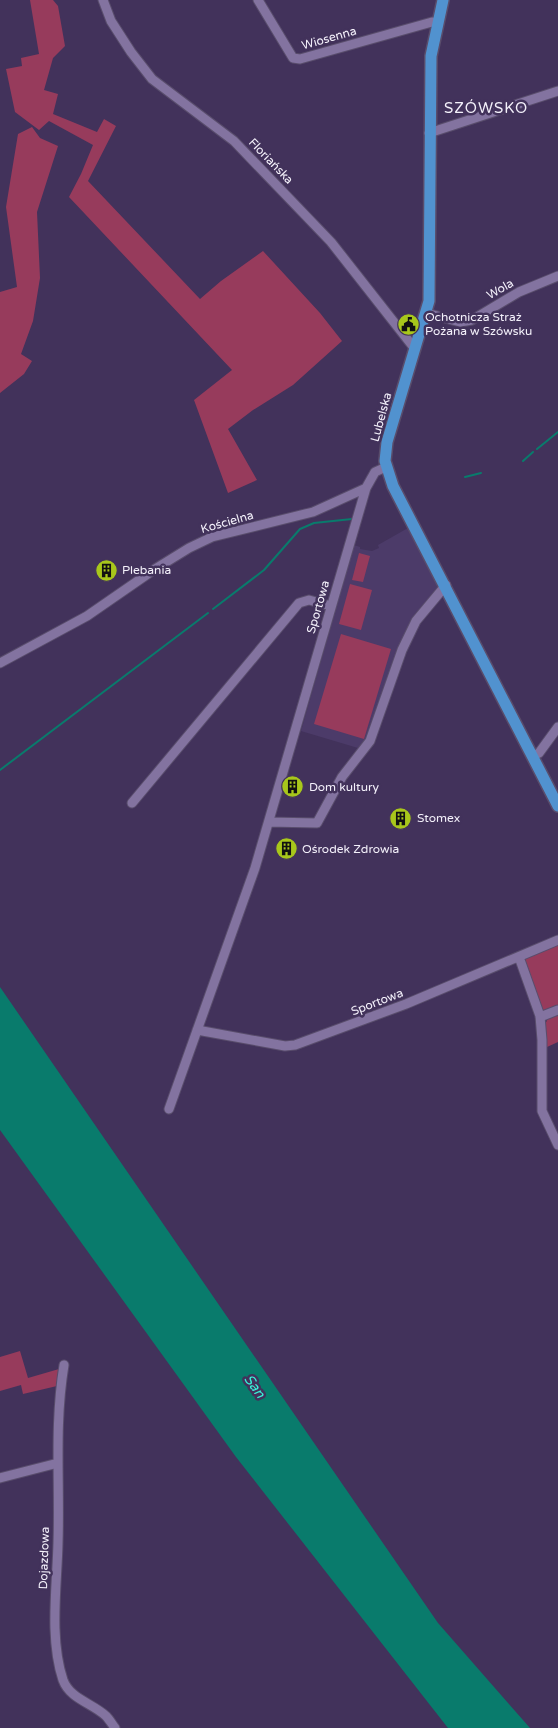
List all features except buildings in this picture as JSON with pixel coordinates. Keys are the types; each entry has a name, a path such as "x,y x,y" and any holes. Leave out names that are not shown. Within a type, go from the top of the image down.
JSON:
{"main road":[{"name":"Lubelska","path":"443,0 431,56 429,133 430,289 426,312 387,442 386,467 393,486 446,585 558,806"}],"street":[{"name":"Floriańska","path":"103,0 111,21 131,52 152,79 230,137 331,242 415,349"},
{"name":"Wiosenna","path":"258,0 292,58 300,59 432,22 437,23"},
{"path":"429,133 558,91"},
{"name":"Wola","path":"426,312 460,322 472,320 519,292 558,276"},
{"name":"Sportowa","path":"169,1109 238,918 269,822 366,488 375,472 386,467"},
{"name":"Kościelna","path":"0,662 87,616 155,568 188,548 212,537 319,510 366,488"},
{"path":"269,822 317,823 342,777 370,741 402,650 416,621 446,585"},
{"path":"132,803 299,603 309,600 331,606"},
{"path":"533,756 539,753 558,727"},
{"name":"Sportowa","path":"197,1030 284,1046 295,1045 406,1004 558,940"},
{"path":"519,957 536,1001 540,1017 542,1040 542,1111 558,1146"},
{"path":"540,1017 558,1010"},
{"name":"Dojazdowa","path":"64,1365 58,1404 56,1636 63,1680 71,1693 105,1715 115,1728"},
{"path":"0,1478 58,1463"}],"shaded area":[{"path":"30,0 53,0 58,6 65,46 53,58 44,90 58,94 53,114 97,132 104,119 116,126 88,181 200,299 221,281 263,251 320,313 342,341 293,385 253,410 228,429 257,480 228,493 194,400 232,370 69,197 93,145 49,121 39,130 15,112 6,69 22,66 21,58 39,54"},
{"path":"32,127 40,138 58,146 37,212 40,278 33,321 21,354 32,361 24,374 0,393 0,292 17,287 6,207 18,134"},
{"path":"408,528 439,586 415,619 366,743 358,748 301,731 354,545 360,547 360,549 372,551 379,548 378,545"},
{"path":"359,553 370,556 363,582 352,580"},
{"path":"350,584 372,590 361,630 339,624"},
{"path":"341,634 391,649 364,739 314,724"},
{"path":"558,943 558,1042 547,1047 545,1023 547,1021 523,963 526,958"},
{"path":"20,1351 28,1378 59,1369 57,1386 23,1394 21,1385 0,1391 0,1357"}],"water":[{"name":"San","path":"0,987 438,1623 530,1728 448,1728 236,1457 0,1130"}],"waterway":[{"path":"537,449 558,432"},
{"path":"523,461 533,452"},
{"path":"465,477 481,473"},
{"path":"213,609 264,570 300,529 314,523 352,519"},
{"path":"0,770 208,613"}],"place":[{"name":"Ochotnicza Straż Pożana w Szówsku","path":"409,324"},
{"name":"Plebania","path":"106,570"},
{"name":"Dom kultury","path":"293,787"},
{"name":"Stomex","path":"401,818"},
{"name":"Ośrodek Zdrowia","path":"286,849"}],"district":[{"name":"SZÓWSKO","path":"486,108"}]}
